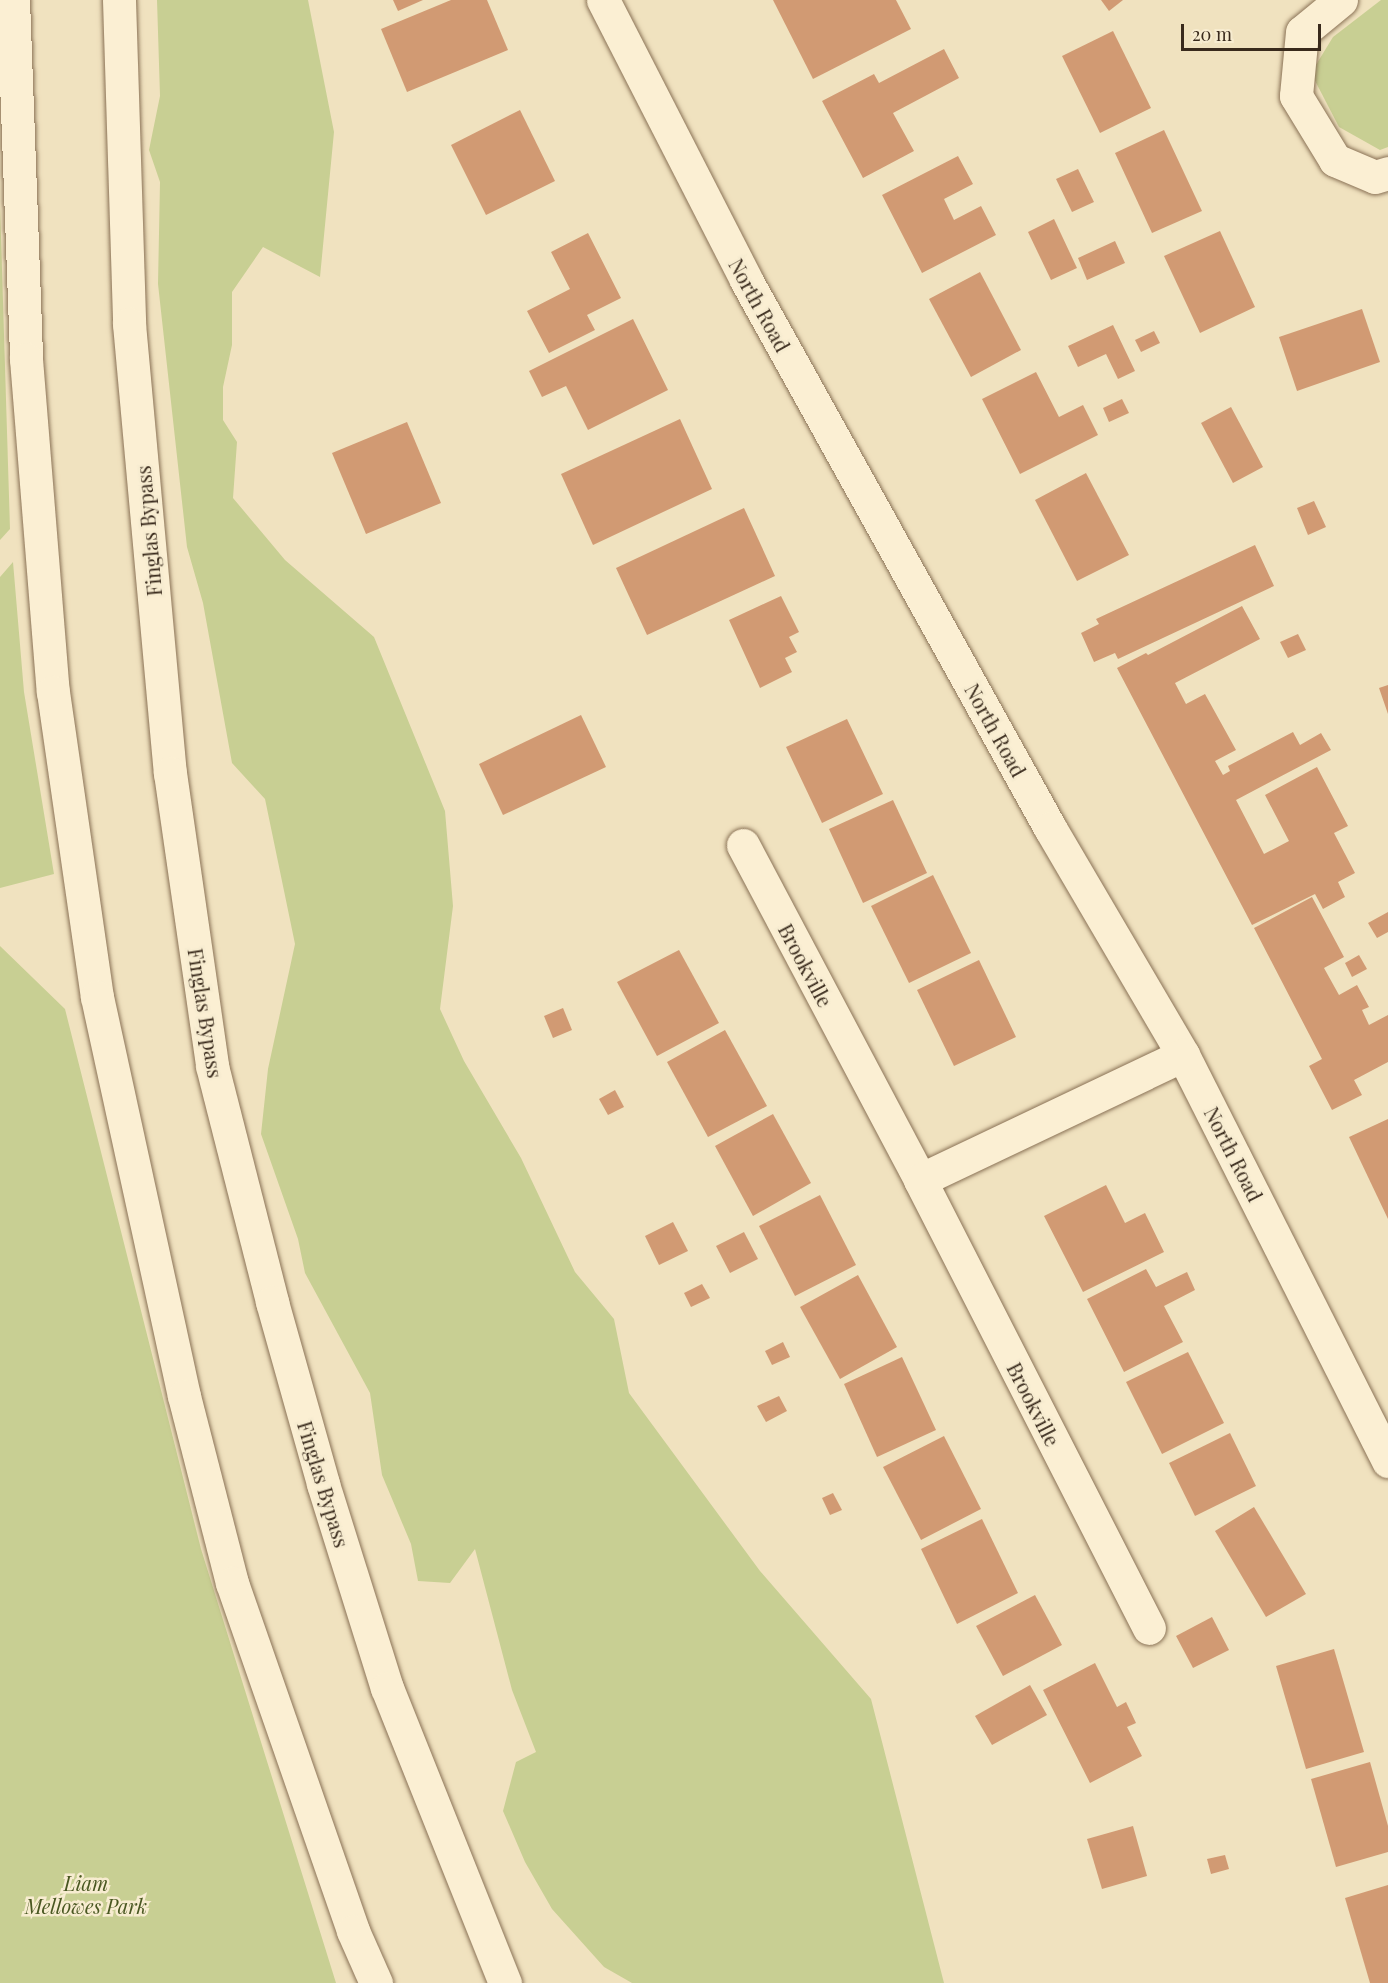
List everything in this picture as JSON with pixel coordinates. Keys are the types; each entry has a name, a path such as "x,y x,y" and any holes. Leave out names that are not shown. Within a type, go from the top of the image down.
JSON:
{"main road":[{"path":"13,0 26,359 53,692 97,997 184,1396 276,1767 355,1983"},
{"name":"Finglas Bypass","path":"118,0 129,324 170,773 212,1066 272,1302 323,1484 387,1689 506,1983"},
{"name":"North Road","path":"603,0 746,280 1050,828 1183,1055 1388,1461"},
{"path":"1341,0 1302,32 1296,96 1335,160 1375,177 1388,173"},
{"name":"Brookville","path":"743,845 920,1180 1149,1628"},
{"path":"920,1180 1183,1055"},
{"path":"323,1484 464,1844 527,1983"},
{"path":"232,1583 353,1931 376,1983"}],"green space":[{"path":"157,0 308,0 334,132 320,277 263,247 232,292 232,345 223,387 223,420 237,442 233,498 285,560 374,637 445,811 453,906 440,1009 464,1061 521,1158 575,1272 614,1319 629,1393 760,1571 871,1699 944,1983 632,1983 604,1967 552,1909 525,1862 503,1811 516,1762 536,1752 512,1690 475,1549 450,1583 418,1581 411,1544 382,1475 370,1393 305,1273 298,1239 261,1134 268,1069 295,944 265,799 232,763 203,603 187,547 158,284 160,182 149,150 160,96"},
{"path":"1381,0 1388,0 1388,147 1380,150 1339,127 1311,73 1333,37"},
{"path":"0,204 10,529 0,540"},
{"path":"13,562 24,692 54,874 0,888 0,577"},
{"name":"Liam Mellowes Park","path":"0,946 65,1009 201,1549 336,1983 0,1983"}],"building":[{"path":"393,0 423,0 398,11"},
{"path":"451,0 487,0 508,50 407,92 381,29"},
{"path":"773,0 896,0 911,29 813,79"},
{"path":"1101,0 1123,0 1109,11"},
{"path":"1113,31 1151,108 1100,133 1062,56"},
{"path":"944,49 959,78 893,113 914,151 863,178 822,101 874,74 879,83"},
{"path":"520,110 555,181 486,215 451,145"},
{"path":"1164,130 1202,211 1152,233 1115,153"},
{"path":"958,156 973,184 944,199 954,220 981,206 996,235 922,273 882,195"},
{"path":"1078,169 1094,202 1072,212 1056,179"},
{"path":"1054,219 1077,268 1051,280 1028,232"},
{"path":"1220,231 1255,307 1200,333 1164,256"},
{"path":"588,233 621,298 587,315 595,330 549,353 527,311 570,289 551,252"},
{"path":"1115,241 1125,263 1087,280 1078,258"},
{"path":"980,272 1021,350 971,377 929,299"},
{"path":"1362,309 1380,362 1297,391 1279,337"},
{"path":"633,319 668,390 588,430 566,386 542,397 529,371"},
{"path":"1113,325 1135,371 1118,379 1106,354 1078,367 1068,346"},
{"path":"1154,331 1160,343 1141,352 1135,340"},
{"path":"1036,372 1059,417 1083,405 1098,435 1020,474 982,399"},
{"path":"1122,399 1129,413 1109,422 1103,408"},
{"path":"1231,407 1263,467 1233,483 1201,423"},
{"path":"680,419 712,489 593,545 561,474"},
{"path":"407,422 441,503 366,534 332,453"},
{"path":"1086,473 1129,555 1077,581 1035,500"},
{"path":"1314,501 1326,527 1308,535 1297,508"},
{"path":"744,508 775,576 647,635 616,568"},
{"path":"1255,545 1274,586 1118,659 1115,653 1094,662 1081,633 1099,624 1096,619"},
{"path":"781,596 799,632 789,637 797,652 785,658 792,672 760,688 729,620"},
{"path":"1242,606 1260,639 1175,683 1186,704 1205,694 1236,750 1215,761 1223,775 1230,771 1228,766 1293,732 1300,745 1321,733 1331,750 1236,800 1264,854 1289,841 1265,795 1317,767 1348,826 1334,833 1355,873 1338,882 1345,897 1323,909 1315,894 1252,925 1117,668 1146,653 1148,655"},
{"path":"1298,634 1306,650 1288,658 1280,642"},
{"path":"1388,685 1388,714 1379,688"},
{"path":"581,715 606,767 503,815 479,764"},
{"path":"847,719 883,794 822,823 786,747"},
{"path":"893,800 927,873 863,903 829,829"},
{"path":"933,875 971,953 909,983 871,906"},
{"path":"1312,897 1344,957 1324,968 1339,995 1357,985 1369,1007 1362,1010 1369,1025 1388,1015 1388,1062 1354,1080 1362,1095 1332,1110 1309,1066 1322,1059 1254,928"},
{"path":"1388,912 1388,932 1377,938 1368,923"},
{"path":"679,950 719,1023 657,1056 617,982"},
{"path":"1359,955 1367,969 1352,977 1345,963"},
{"path":"979,960 1016,1037 954,1066 917,990"},
{"path":"563,1008 572,1030 553,1038 544,1016"},
{"path":"725,1030 767,1106 708,1137 667,1062"},
{"path":"615,1090 624,1107 608,1115 599,1099"},
{"path":"773,1114 811,1183 753,1216 715,1146"},
{"path":"1388,1119 1388,1219 1349,1137"},
{"path":"1106,1185 1125,1223 1145,1213 1164,1252 1083,1292 1044,1216"},
{"path":"820,1195 856,1265 795,1296 759,1226"},
{"path":"673,1222 688,1251 659,1265 645,1236"},
{"path":"744,1232 758,1259 730,1273 716,1246"},
{"path":"1146,1269 1156,1287 1187,1272 1195,1290 1164,1306 1183,1342 1124,1372 1087,1299"},
{"path":"858,1275 897,1347 840,1379 800,1307"},
{"path":"702,1284 710,1298 691,1307 684,1293"},
{"path":"783,1342 790,1357 772,1365 765,1351"},
{"path":"1188,1352 1224,1423 1162,1454 1126,1382"},
{"path":"902,1357 936,1430 877,1457 844,1384"},
{"path":"779,1396 787,1411 766,1422 757,1406"},
{"path":"1230,1433 1256,1486 1195,1516 1169,1463"},
{"path":"944,1436 981,1509 921,1540 883,1467"},
{"path":"833,1493 842,1510 830,1515 822,1498"},
{"path":"1254,1507 1306,1594 1266,1617 1215,1531"},
{"path":"982,1519 1018,1593 957,1624 921,1549"},
{"path":"1035,1595 1062,1645 1003,1676 976,1626"},
{"path":"1212,1617 1229,1650 1193,1668 1176,1636"},
{"path":"1334,1649 1364,1752 1306,1769 1276,1666"},
{"path":"1095,1663 1117,1707 1126,1702 1136,1723 1127,1727 1142,1756 1090,1783 1043,1690"},
{"path":"1030,1685 1047,1715 992,1745 975,1716"},
{"path":"1370,1762 1388,1826 1388,1852 1336,1867 1311,1779"},
{"path":"1133,1826 1147,1876 1102,1889 1087,1839"},
{"path":"1225,1855 1229,1869 1211,1874 1207,1859"},
{"path":"1388,1885 1388,1983 1370,1983 1345,1898"}]}
